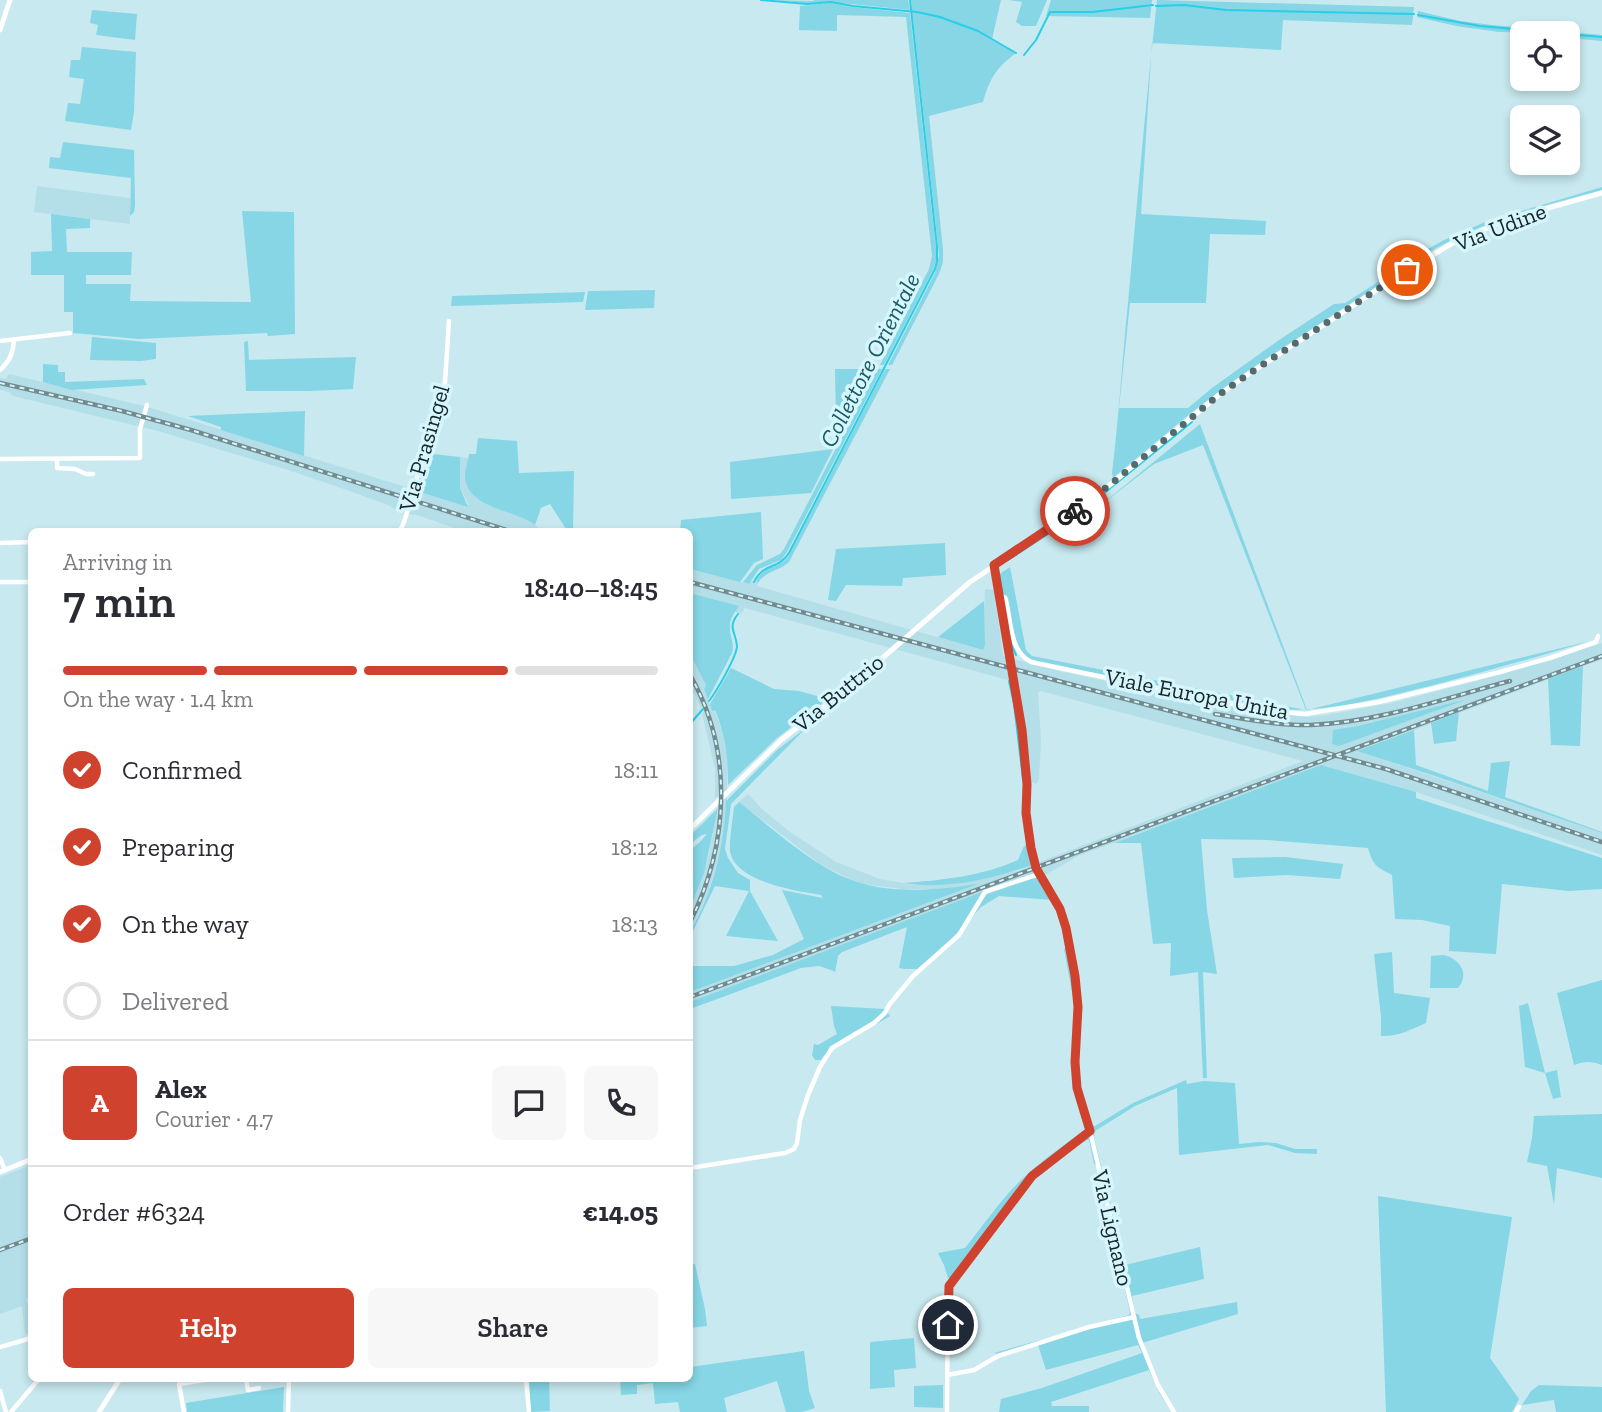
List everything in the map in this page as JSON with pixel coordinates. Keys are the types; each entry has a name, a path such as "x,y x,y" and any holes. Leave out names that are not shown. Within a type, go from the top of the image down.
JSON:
{"street":[{"path":"0,30 10,0"},
{"name":"Via Udine","path":"994,565 1065,519 1220,394 1439,251 1513,218 1602,193"},
{"name":"Via Prasingel","path":"401,528 413,495 422,443 445,382 449,321"},
{"path":"0,341 71,333"},
{"path":"0,370 12,355 14,340"},
{"path":"0,459 141,458 140,429 146,408"},
{"path":"57,460 57,468 93,474"},
{"path":"0,543 28,542"},
{"name":"Via Lignano","path":"994,565 1022,730 1028,830 1034,861 1060,909 1075,976 1078,1007 1075,1062 1077,1088 1090,1131 1139,1338 1158,1385 1174,1412"},
{"name":"Via Buttrio","path":"693,826 781,740 841,694 913,630 994,565"},
{"path":"0,582 28,582"},
{"name":"Viale Europa Unita","path":"999,596 1005,598 1016,647 1020,655 1031,662 1287,713 1312,713 1379,702 1550,658 1596,642 1598,636"},
{"path":"693,1168 785,1153 794,1149 805,1101 832,1048 874,1023 885,1013 913,976 959,935 985,892 1039,874"},
{"path":"947,1412 949,1286 1032,1176 1090,1131"},
{"path":"0,1158 3,1171 28,1161"},
{"path":"947,1375 974,1370 998,1356 1089,1327 1135,1317"},
{"path":"0,1347 28,1339"},
{"path":"0,1391 8,1412 36,1382"},
{"path":"99,1412 118,1382"},
{"path":"184,1412 179,1384 192,1382"},
{"path":"247,1382 248,1390 259,1388"},
{"path":"288,1412 289,1382"},
{"path":"526,1382 529,1412"}],"shaded area":[{"path":"771,0 908,0 910,10 831,2"},
{"path":"911,0 1001,0 992,39 988,38 1016,53 995,74 983,102 929,116 943,262 892,365 888,365 935,273 939,255"},
{"path":"1009,0 1047,0 1036,26 1022,26 1016,22 1022,2"},
{"path":"1051,0 1152,0 1150,18 1046,16"},
{"path":"1157,0 1414,7 1412,25 1283,20 1281,50 1152,43"},
{"path":"831,3 910,13 937,257 933,270 884,365 880,365 929,269 932,256 906,17 837,15 837,31 799,30 800,6"},
{"path":"92,10 137,14 135,40 96,35 98,25 90,23"},
{"path":"1418,11 1460,21 1510,27 1510,32 1456,26 1417,17"},
{"path":"1580,33 1602,35 1602,41 1580,39"},
{"path":"82,47 136,52 131,130 65,121 68,103 80,104 84,79 69,77 71,60 80,60"},
{"path":"1151,55 1141,214 1266,221 1265,235 1210,234 1206,303 1130,303 1119,408 1188,408 1279,340 1334,304 1345,303 1389,275 1388,279 1246,372 1192,412 1113,478 1112,473"},
{"path":"63,142 134,150 135,205 130,216 131,178 49,168 50,157 60,158"},
{"path":"37,186 130,198 130,224 34,212"},
{"path":"1602,187 1602,190 1520,213 1472,231 1395,273 1396,255 1417,255 1485,222"},
{"path":"242,211 294,212 295,334 139,339 73,333 73,312 64,312 64,275 31,275 31,252 52,251 51,214 90,219 90,228 66,229 67,252 132,252 131,275 86,275 86,284 131,284 130,301 251,302"},
{"path":"655,290 654,308 585,310 588,291"},
{"path":"585,292 583,302 451,306 452,296"},
{"path":"92,337 156,343 156,359 90,360"},
{"path":"248,341 249,360 356,357 353,389 246,391 244,342"},
{"path":"43,364 58,365 58,372 65,372 65,382 144,379 147,385 72,390 43,382"},
{"path":"835,369 873,369 847,422 836,423"},
{"path":"877,369 882,369 787,552 781,560 759,569 749,584 743,582 757,565 780,554 784,549"},
{"path":"885,369 890,369 789,562 756,582 763,572 788,557"},
{"path":"9,374 148,407 409,488 408,493 415,495 417,491 469,505 459,481 460,457 468,458 467,486 476,498 528,519 538,528 454,528 409,514 410,510 404,508 402,512 398,511 388,505 288,470 158,431 13,396 0,390 0,378 6,379"},
{"path":"305,411 304,456 221,430 221,427 188,416"},
{"path":"1200,424 1307,709 1203,445 1154,464 1096,509"},
{"path":"478,438 517,441 519,473 574,471 573,528 565,528 550,504 541,508 535,525 482,502 467,487 465,476 469,454 476,454"},
{"path":"833,449 811,493 731,499 730,462"},
{"path":"424,453 460,457 460,488 468,507 417,491"},
{"path":"761,512 763,559 754,563 740,582 693,570 693,528 680,528 681,520"},
{"path":"945,543 946,575 903,578 902,586 846,585 836,601 828,600 836,549"},
{"path":"1010,567 1026,650 1032,656 1303,709 1276,709 1031,659 1018,645 1008,597 1001,592 998,575"},
{"path":"693,570 749,584 751,581 758,583 757,586 983,650 985,589 994,590 1003,656 1063,672 1212,703 1308,717 1392,703 1602,643 1602,659 1358,751 1602,833 1602,855 1416,792 1321,765 1078,856 1042,877 1039,871 693,1001 693,991 973,886 903,889 863,884 850,879 820,864 739,802 748,794 790,832 836,862 880,879 915,885 1016,871 1303,761 1041,691 1038,692 1041,742 1039,779 1036,784 1030,781 1019,683 745,608 741,614 735,612 738,606 693,594"},
{"path":"693,594 739,606 730,623 732,653 708,699 704,689 706,685 693,660"},
{"path":"984,601 983,650 938,637"},
{"path":"1590,641 1430,686 1354,704 1311,709"},
{"path":"693,660 706,685 704,689 722,730 728,762 721,852 707,895 693,925 693,901 709,855 719,795 715,798 715,768 702,714 704,711 693,691"},
{"path":"1583,666 1580,746 1551,745 1548,679"},
{"path":"731,668 774,689 799,691 828,699 777,738 728,785 724,738 715,710 712,711 710,704"},
{"path":"1468,699 1339,746 1332,744 1333,730"},
{"path":"1459,712 1456,741 1434,744 1431,723"},
{"path":"807,727 731,804 725,849 738,873 750,880 750,891 778,941 726,936 749,891 715,886 693,931 716,869 723,836 726,801 777,750"},
{"path":"1414,730 1416,765 1488,791 1491,763 1510,761 1505,797 1602,833 1357,751"},
{"path":"1321,765 1416,792 1416,798 1602,858 1602,889 1569,891 1502,884 1496,954 1449,951 1450,926 1422,920 1395,919 1392,875 1376,865 1368,848 1268,840 1201,839 1207,910 1217,974 1203,972 1207,1078 1203,1078 1198,972 1170,976 1171,943 1153,944 1141,843 1114,843"},
{"path":"739,802 806,855 849,879 864,884 897,889 930,889 978,884 693,991 693,966 734,966 773,955 804,939 782,890 823,898 821,895 768,883 734,862 730,841 734,807"},
{"path":"718,808 704,873 693,901 693,848 707,834 693,842 693,833"},
{"path":"1027,843 1032,865 1017,870 953,884 904,883 991,870 1018,860"},
{"path":"1285,857 1343,864 1340,879 1287,875 1234,878 1232,858"},
{"path":"1035,872 1053,900 999,896 981,907 944,947 918,969 899,968 907,927 842,952 838,956 835,973 819,966 801,968 693,1008 693,1001"},
{"path":"1064,932 1070,934 1079,977 1079,1089 1092,1125 1095,1126 1133,1103 1186,1080 1187,1084 1204,1081 1235,1083 1239,1144 1276,1143 1295,1149 1317,1149 1317,1154 1295,1153 1268,1145 1179,1155 1177,1088 1135,1106 1095,1131 1094,1137 1125,1265 1200,1247 1204,1279 1132,1296 1135,1313 1140,1319 1237,1302 1238,1314 1142,1343 1172,1412 1149,1370 1051,1402 1052,1406 1089,1406 1089,1412 999,1412 1001,1399 1042,1388 1142,1353 1138,1345 1046,1370 1038,1345 1002,1356 994,1353 1129,1315 1089,1140 1056,1161 1027,1185 1024,1183 952,1279 948,1278 938,1253 965,1248 1021,1180 1086,1129 1074,1085 1072,1057 1075,1039 1075,993 1072,992 1064,949 1067,947"},
{"path":"1392,952 1394,993 1430,998 1426,1023 1399,1034 1381,1036 1374,954"},
{"path":"1444,955 1455,960 1462,968 1462,983 1458,988 1430,988 1431,956"},
{"path":"1602,980 1602,1065 1588,1062 1574,1065 1557,993"},
{"path":"1528,1003 1545,1073 1525,1067 1519,1006"},
{"path":"831,1006 885,1009 890,1016 851,1034 821,1060 815,1060 812,1055 814,1044 818,1045 837,1034"},
{"path":"1557,1070 1561,1097 1553,1099 1545,1073"},
{"path":"1602,1114 1602,1178 1557,1168 1554,1205 1547,1166 1527,1162 1534,1116"},
{"path":"28,1166 28,1333 25,1334 22,1306 0,1314 0,1177"},
{"path":"1378,1196 1512,1217 1490,1358 1519,1399 1512,1412 1386,1412"},
{"path":"693,1264 695,1264 707,1326 693,1328"},
{"path":"914,1338 916,1368 894,1370 895,1387 870,1389 870,1342"},
{"path":"804,1351 809,1391 815,1408 802,1412 786,1412 777,1381 724,1398 727,1412 680,1412 678,1402 655,1404 653,1383 637,1385 637,1394 621,1395 620,1382 693,1382 693,1367"},
{"path":"529,1382 549,1382 550,1411 531,1412"},
{"path":"943,1385 943,1408 914,1407 914,1386"},
{"path":"1539,1385 1602,1387 1602,1412 1556,1412 1554,1400 1522,1405 1531,1391"},
{"path":"284,1387 283,1412 187,1412 186,1403"}],"waterway":[{"path":"761,0 807,4 831,2 917,12 978,31 1016,53"},
{"name":"Collettore Orientale","path":"754,582 762,571 785,559 789,553 935,269 937,247 910,0"},
{"path":"1024,55 1036,40 1050,12 1092,12 1153,5"},
{"path":"1156,6 1414,14"},
{"path":"1418,15 1510,29"},
{"path":"1580,35 1602,37"},
{"path":"1008,560 1077,515 1192,422"},
{"path":"999,574 1002,592"},
{"path":"1003,600 1011,644 1016,655"},
{"name":"Collettore Orientale","path":"709,701 726,674 736,651 733,627 738,614"},
{"path":"1010,681 1023,779"},
{"name":"Collettore Orientale","path":"693,721 703,709"}],"railway":[{"path":"0,383 191,430 500,528"},
{"path":"693,583 1386,769 1602,842"},
{"path":"693,996 1602,656"},
{"path":"693,681 714,735 720,766 721,798 713,862 693,915"},
{"path":"1215,714 1287,724 1337,723 1412,708 1510,681"},
{"path":"0,1250 28,1240"}],"way so far":[{"path":"1075,511 1220,394 1407,270"}],"route":[{"path":"948,1325 949,1286 1032,1176 1090,1131 1077,1088 1075,1062 1078,1007 1075,976 1064,919 1036,868 1031,848 1026,813 1027,784 1022,730 994,565 1075,511"}]}
